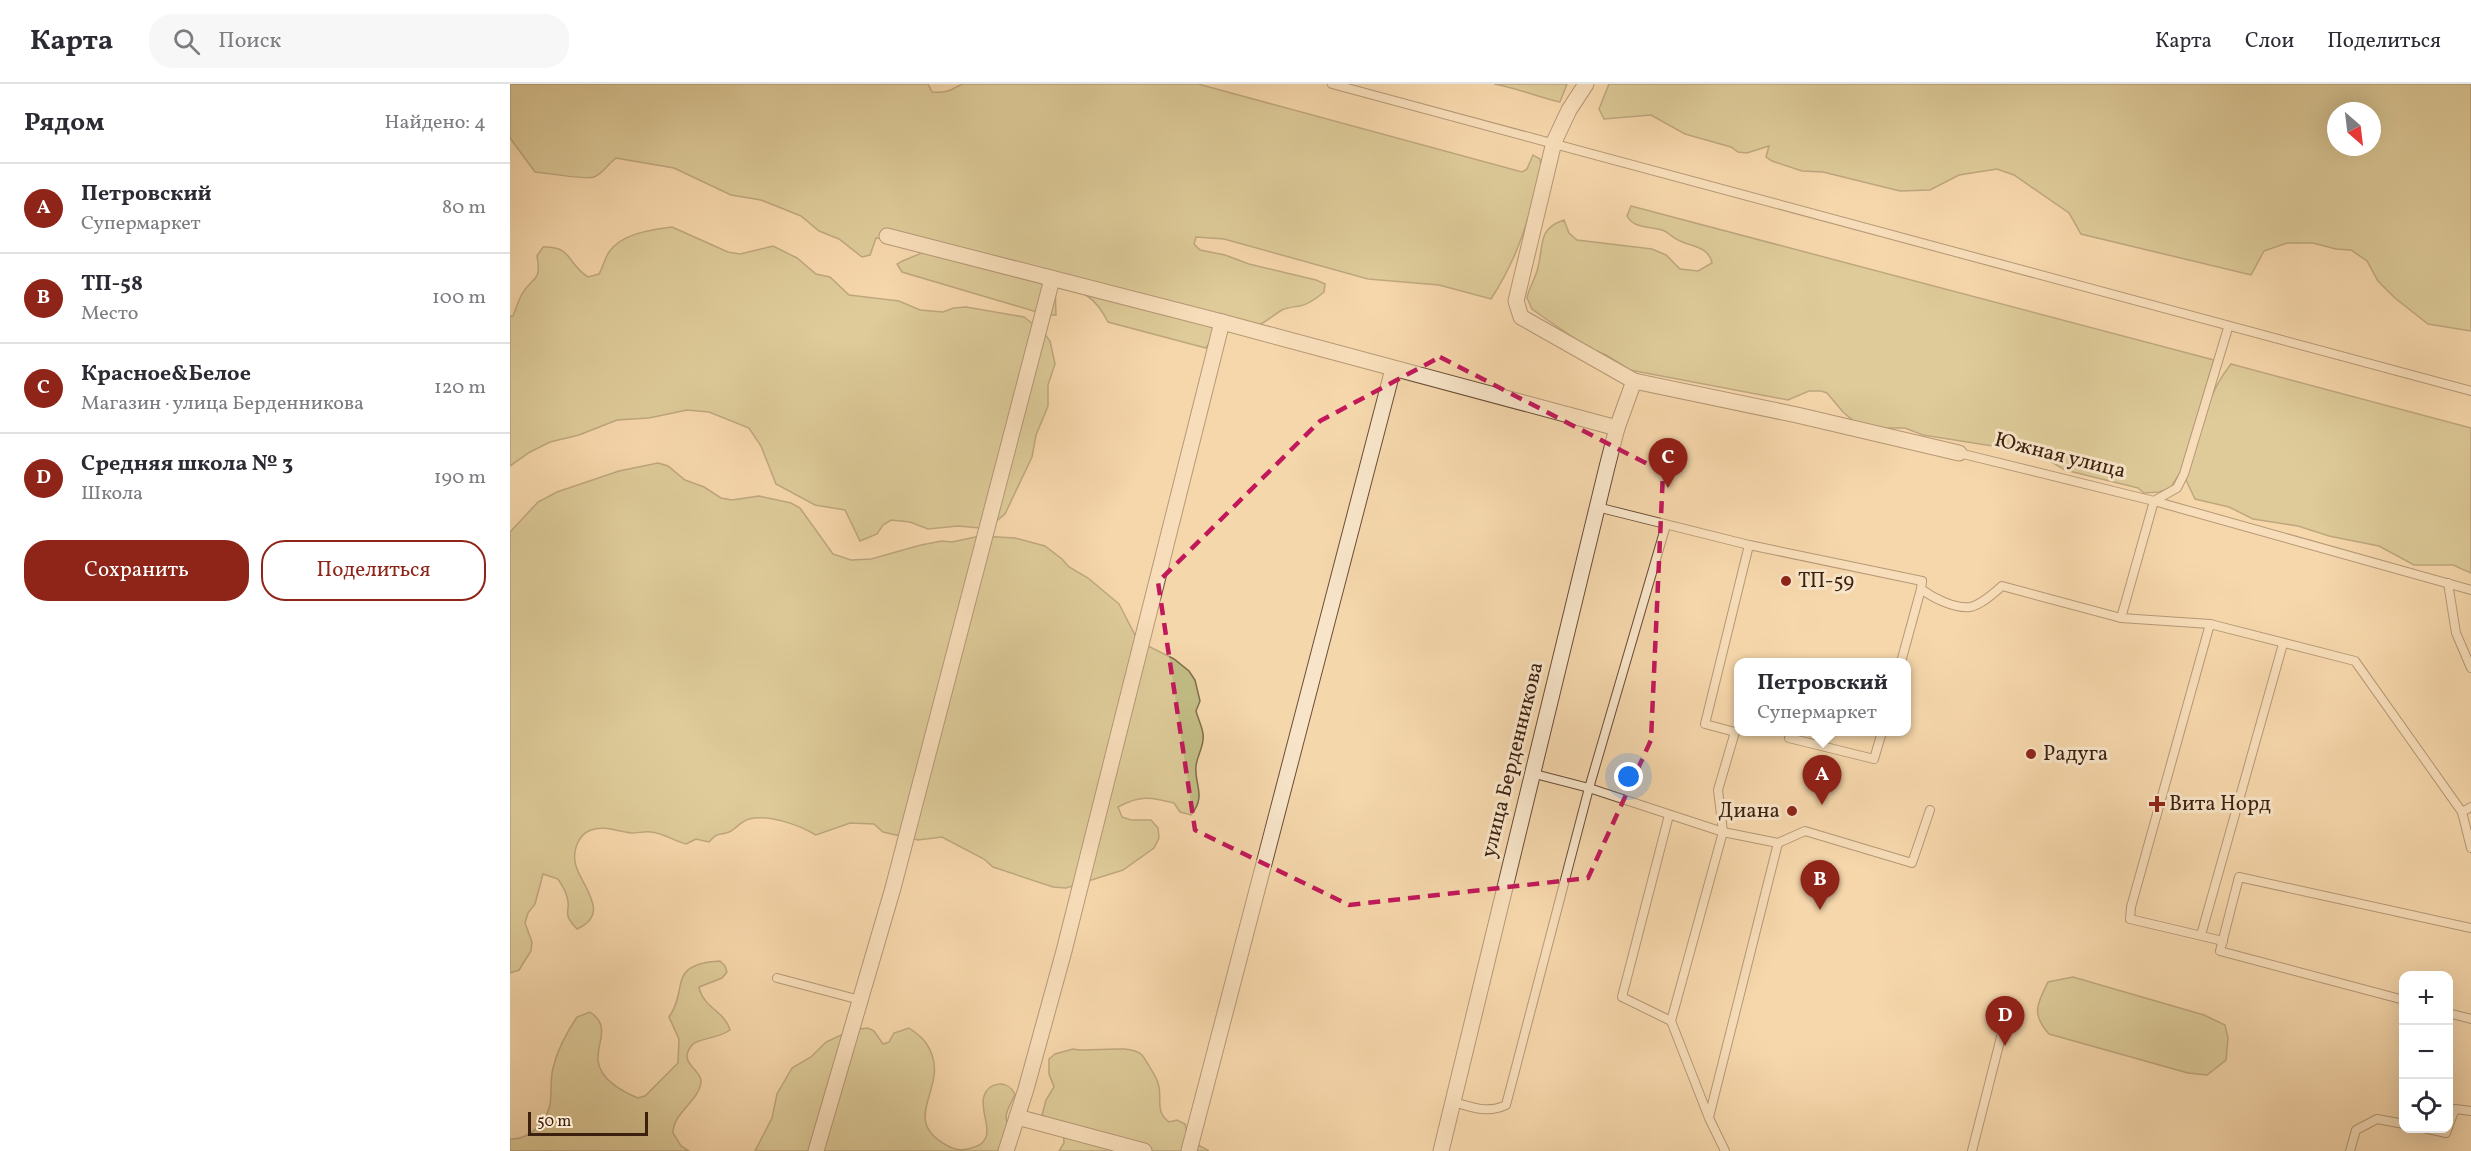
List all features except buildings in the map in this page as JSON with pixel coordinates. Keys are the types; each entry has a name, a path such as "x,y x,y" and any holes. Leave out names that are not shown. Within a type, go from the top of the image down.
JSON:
{"street":[{"name":"Южная улица","path":"1586,84 1569,110 1554,142 1516,301 1521,317 1634,381 1797,415 1959,453"},
{"path":"887,236 1222,322 1617,428"},
{"path":"816,1151 893,888 1052,279"},
{"path":"1006,1151 1064,951 1222,322"},
{"path":"1189,1151 1393,369"},
{"name":"улица Берденникова","path":"1441,1151 1597,507 1617,428 1634,381"},
{"path":"1017,1118 1144,1151"}],"lane":[{"path":"1332,84 1554,142 2229,328 2471,391"},
{"path":"2121,618 2154,501 2177,488 2184,474 2229,328"},
{"name":"Южная улица","path":"1959,453 2154,501 2471,590"},
{"path":"1597,507 1749,545 1922,581 1922,589 1902,658"},
{"path":"1453,1102 1486,1111 1506,1105 1589,788 1666,525"},
{"path":"1734,732 1705,724 1749,545"},
{"path":"2448,583 2456,633 2471,668"},
{"path":"1922,589 1936,600 1970,607 1989,597 2002,586 2121,618 2210,624 2355,661 2462,812 2471,848"},
{"path":"2210,624 2130,912 2130,919 2223,941"},
{"path":"2201,935 2283,644"},
{"path":"1725,1151 1709,1118 1671,1021 1723,832 1718,790 1734,735"},
{"path":"1788,738 1874,759 1881,736"},
{"path":"1531,773 1589,788 1723,832 1778,843 1805,831 1912,863 1930,810"},
{"path":"2462,812 2471,807"},
{"path":"1670,814 1622,997 1671,1021"},
{"path":"1709,1118 1778,843"},
{"path":"2399,999 2220,951 2240,877 2471,928"},
{"path":"777,978 860,1000"},
{"path":"2453,1014 2471,1019"},
{"path":"1972,1151 2001,1037"},
{"path":"2453,1114 2455,1109 2471,1111"},
{"path":"2350,1151 2356,1130 2377,1119 2399,1123"}],"highlighted area":[{"path":"1440,357 1663,472 1651,740 1588,878 1349,905 1195,830 1158,582 1320,421"}],"shaded area":[{"path":"510,84 928,84 932,92 937,92 948,91 962,84 1198,84 1522,172 1527,169 1533,155 1540,159 1541,166 1516,251 1491,299 1439,285 1368,279 1224,239 1196,237 1194,244 1200,250 1325,284 1324,292 1316,299 1282,310 1254,327 1220,334 1206,348 1108,322 1093,300 1081,292 1065,287 1055,285 1056,315 1047,315 902,272 897,264 924,251 914,235 906,234 894,239 876,238 870,255 862,257 839,239 819,231 801,216 761,200 731,195 674,168 616,158 600,173 589,178 535,172 510,138"},
{"path":"1494,84 1567,84 1560,102"},
{"path":"1609,84 2471,84 2471,331 2428,324 2395,298 2378,281 2367,261 2351,250 2313,243 2287,243 2264,251 2251,275 2081,234 2069,213 2014,175 1997,169 1959,175 1930,190 1900,191 1823,172 1802,171 1772,161 1766,157 1769,146 1747,153 1738,152 1731,147 1685,134 1651,115 1604,119 1599,109"},
{"path":"1631,206 2214,360 2180,473 2171,487 2160,492 2144,493 2138,488 2065,470 2037,453 1923,435 1905,428 1875,428 1856,423 1827,393 1821,391 1809,391 1788,400 1630,370 1606,355 1589,348 1546,319 1532,309 1527,298 1537,271 1545,233 1549,228 1564,220 1569,233 1577,240 1652,249 1666,255 1680,269 1698,271 1712,263 1703,250 1678,240 1662,230 1634,223 1627,216"},
{"path":"672,227 728,252 740,254 773,246 797,258 816,274 830,277 849,295 899,301 920,310 943,312 966,307 1024,317 1043,332 1050,341 1055,364 1048,385 1048,406 1036,435 1032,457 1005,514 989,527 980,528 958,526 928,529 910,522 891,520 883,525 877,534 860,541 845,510 815,505 776,484 761,446 749,428 709,412 687,410 649,418 617,420 579,435 550,442 510,466 510,316 513,316 522,294 537,275 537,256 543,247 553,247 565,252 588,277 599,274 609,252 621,240"},
{"path":"2231,364 2471,428 2471,573 2453,565 2414,565 2379,546 2329,536 2298,526 2253,519 2229,507 2195,499 2186,480 2202,419 2214,390"},
{"path":"658,463 668,466 685,480 704,487 721,498 732,500 759,496 791,503 800,508 833,554 851,560 871,559 921,545 980,536 1015,538 1045,546 1119,604 1138,641 1174,659 1189,671 1195,680 1200,701 1196,711 1203,738 1196,766 1199,796 1196,808 1191,815 1180,812 1174,803 1146,798 1133,800 1118,807 1122,817 1131,820 1151,820 1158,828 1159,838 1154,848 1123,870 1066,888 1053,887 993,867 984,859 942,837 918,840 883,832 874,824 850,823 816,835 784,821 757,818 746,820 729,832 717,835 709,842 696,839 686,844 655,833 632,833 606,828 591,830 579,840 575,856 576,866 592,900 592,916 587,923 577,929 569,919 567,897 561,883 558,879 543,874 535,904 528,913 525,923 532,942 531,951 519,970 510,973 510,532 538,502 557,492 619,471"},
{"path":"720,961 727,972 722,978 699,987 705,1000 724,1018 730,1030 695,1043 688,1051 688,1061 700,1077 700,1088 677,1119 673,1133 681,1146 689,1151 510,1151 510,1139 524,1137 536,1129 548,1112 555,1062 577,1017 590,1012 600,1023 602,1034 598,1060 599,1067 607,1079 638,1098 645,1096 678,1063 679,1039 669,1017 675,1007 685,973 692,967 703,963"},
{"path":"2073,977 2204,1015 2225,1025 2228,1038 2226,1060 2207,1075 2188,1073 2049,1034 2038,1015 2041,997 2048,982"},
{"path":"868,1028 874,1031 883,1044 889,1042 894,1033 909,1028 926,1043 933,1058 934,1073 925,1111 926,1123 932,1134 952,1148 965,1150 981,1144 987,1133 983,1103 986,1091 999,1084 1012,1089 1015,1094 1006,1115 1010,1129 1007,1151 755,1151 772,1118 777,1094 792,1068 811,1057 826,1042 852,1030"},
{"path":"1073,1049 1119,1049 1136,1051 1142,1055 1157,1081 1160,1109 1164,1118 1169,1122 1177,1120 1185,1124 1189,1140 1209,1151 1059,1151 1064,1143 1063,1128 1042,1115 1046,1100 1054,1087 1049,1074 1049,1059 1055,1054"}],"place":[{"name":"Красное&Белое","path":"1668,488"},
{"name":"ТП-59","path":"1786,581"},
{"name":"Радуга","path":"2031,754"},
{"name":"Вита Норд","path":"2157,804"},
{"name":"Петровский","path":"1822,805"},
{"name":"Диана","path":"1792,811"},
{"name":"ТП-58","path":"1820,910"},
{"name":"Средняя школа № 3","path":"2005,1046"}]}
